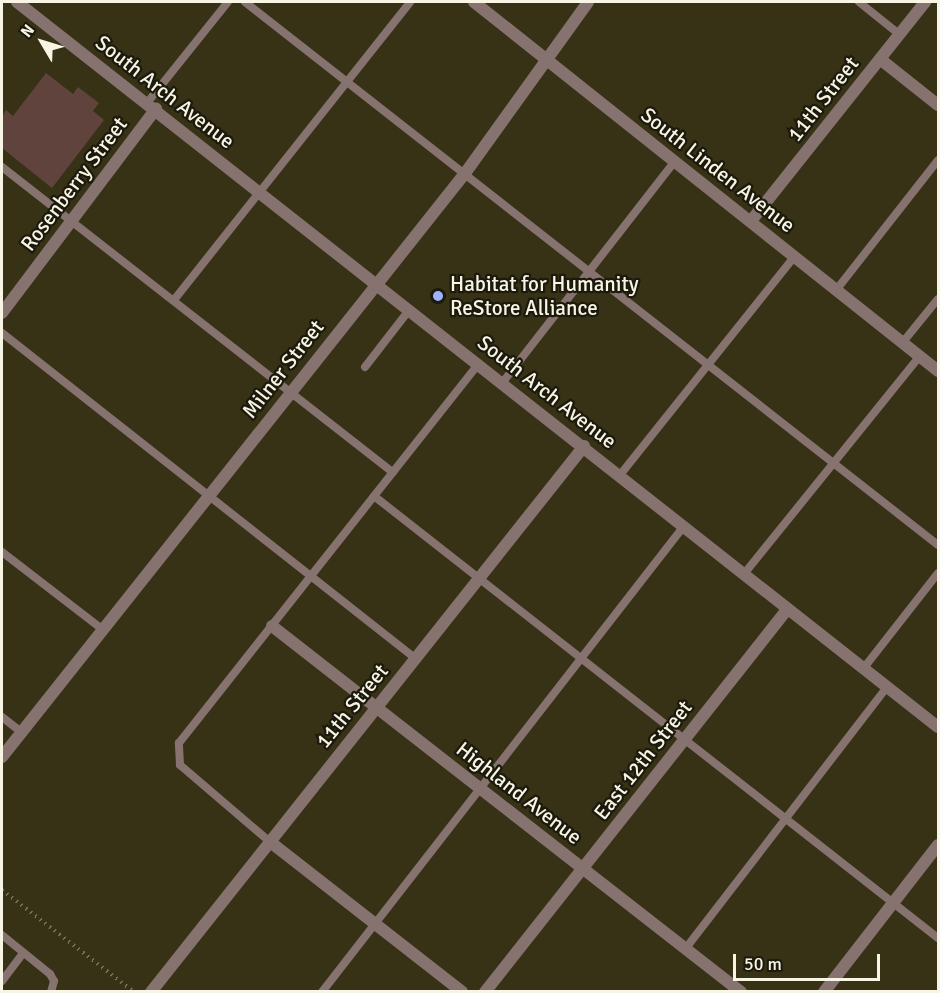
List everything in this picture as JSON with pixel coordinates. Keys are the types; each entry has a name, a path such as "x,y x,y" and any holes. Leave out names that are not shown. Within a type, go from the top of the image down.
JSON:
{"street":[{"name":"South Arch Avenue","path":"17,2 479,363 886,688 939,727"},
{"name":"South Linden Avenue","path":"474,2 939,371"},
{"name":"Milner Street","path":"2,757 376,282 466,172 588,2"},
{"name":"11th Street","path":"751,221 925,2"},
{"path":"880,59 939,105"},
{"name":"Rosenberry Street","path":"2,313 152,106"},
{"name":"11th Street","path":"151,992 584,446"},
{"name":"East 12th Street","path":"485,992 787,609"},
{"name":"Highland Avenue","path":"272,626 741,992"},
{"path":"269,841 462,992"},
{"path":"824,992 939,845"}],"lane":[{"path":"152,106 228,2"},
{"path":"245,2 466,172 939,545"},
{"path":"174,300 410,2"},
{"path":"859,2 899,34"},
{"path":"502,382 591,271 675,160"},
{"path":"837,290 939,160"},
{"path":"2,167 291,390 393,472"},
{"path":"620,475 795,256"},
{"path":"903,342 939,299"},
{"path":"364,366 410,309"},
{"path":"2,333 207,497 415,658"},
{"path":"744,574 920,356"},
{"path":"269,841 180,765 177,753 179,743 479,363"},
{"path":"374,496 939,939"},
{"path":"322,992 373,923 684,526"},
{"path":"2,552 102,629"},
{"path":"862,669 939,573"},
{"path":"686,948 886,688"},
{"path":"2,717 21,732"},
{"path":"2,935 50,974 54,981 51,992"},
{"path":"2,981 23,953"}],"path":[{"path":"2,890 134,992"}],"building":[{"path":"46,73 73,94 78,87 99,103 93,111 104,120 52,188 2,148 2,117 6,110 13,116"}],"place":[{"name":"Habitat for Humanity ReStore Alliance","path":"438,296"}]}
